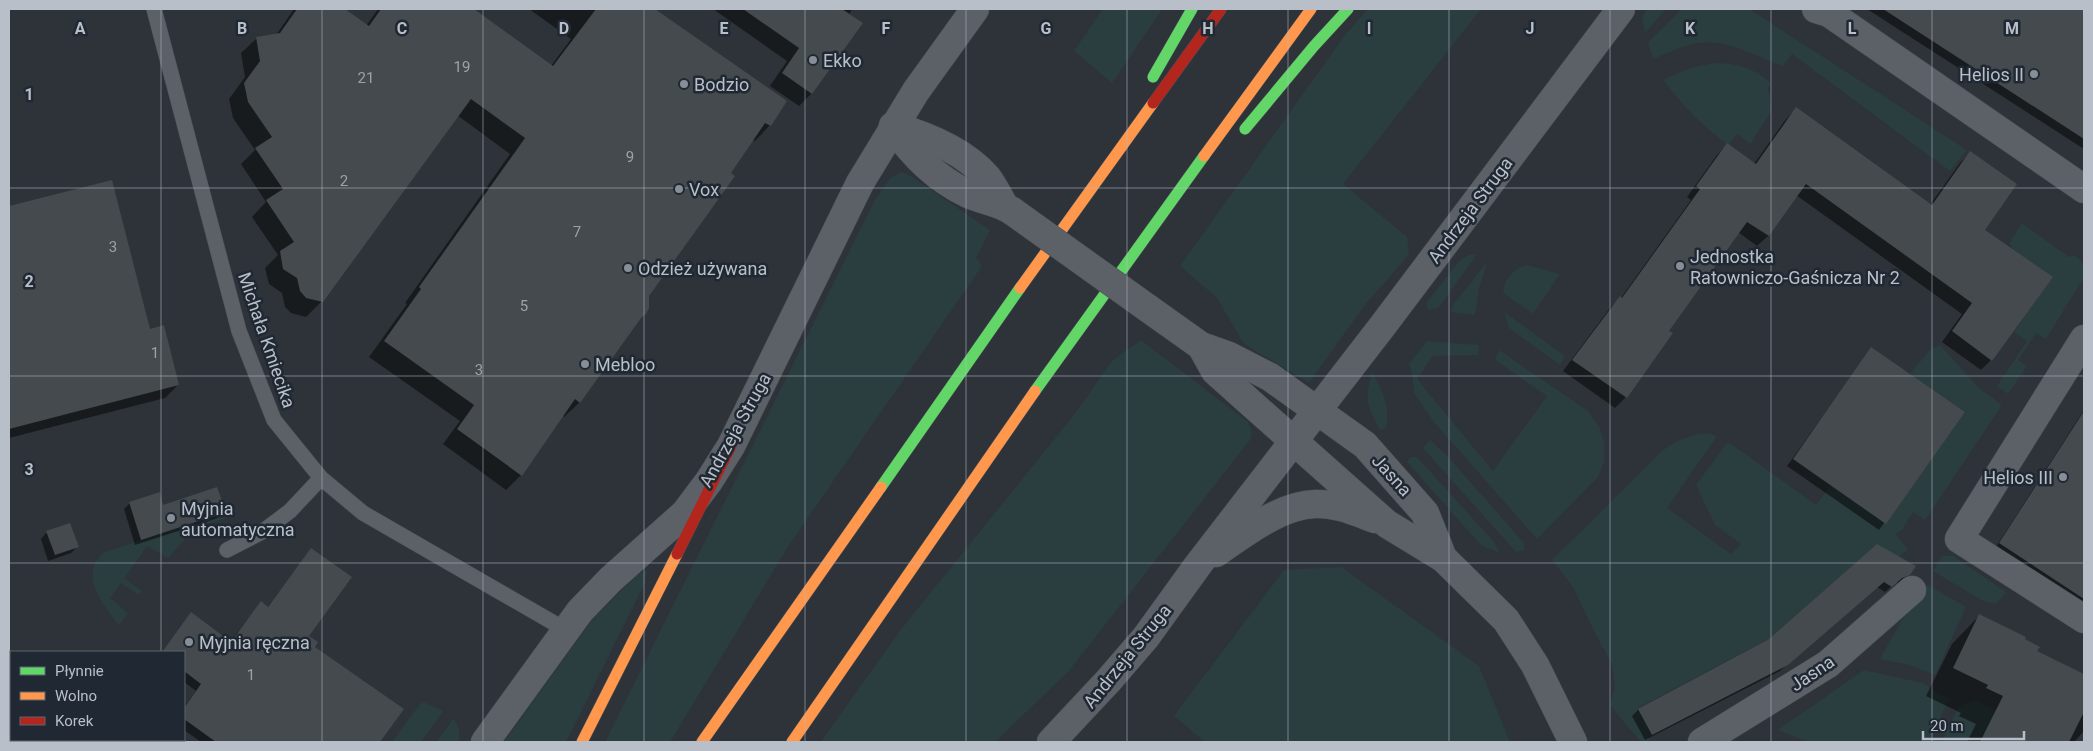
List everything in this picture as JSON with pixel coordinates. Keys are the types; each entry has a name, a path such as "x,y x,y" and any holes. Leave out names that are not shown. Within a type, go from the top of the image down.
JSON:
{"main road":[{"path":"1147,86 1192,9"},
{"path":"702,742 1064,225 1222,9"},
{"path":"792,742 1075,334 1311,9"},
{"path":"1238,137 1314,46 1348,9"},
{"path":"1064,225 1127,119"},
{"path":"1075,334 1194,190"},
{"path":"582,742 731,446"}],"street":[{"name":"Andrzeja Struga","path":"485,742 594,594 685,513 709,481 731,446 860,183 893,126 975,9"},
{"name":"Andrzeja Struga","path":"1051,742 1140,644 1620,9"},
{"path":"1816,9 1829,13 2084,189"},
{"path":"893,126 937,141 957,153 987,177 1009,209 1149,309 1201,346 1229,356 1262,372 1318,410"},
{"path":"2084,339 1959,539 2084,619"},
{"path":"1201,346 1215,371 1295,441"},
{"name":"Jasna","path":"1318,410 1365,445 1400,483 1425,513 1443,558"},
{"name":"Jasna","path":"1295,441 1387,524 1443,558 1506,620 1535,665 1573,742"},
{"name":"Andrzeja Struga","path":"1198,565 1278,513 1314,504 1347,508 1387,524"},
{"name":"Jasna","path":"1702,742 1828,664 1912,590"}],"lane":[{"name":"Michała Kmiecika","path":"154,9 239,331 274,420 321,478 364,512 566,630"},
{"path":"227,550 262,532 290,511 321,478"}],"shaded area":[{"path":"1103,9 1162,9 1112,83 1074,51"},
{"path":"1368,9 1481,9 1343,184 1407,237 1409,255 1364,306 1309,383 1244,344 1217,298 1180,266 1346,34"},
{"path":"1647,9 1666,9 1645,33 1642,17"},
{"path":"1682,9 1749,9 1967,150 1950,171 1792,54 1783,66 1728,45 1705,43 1688,45 1653,59 1648,42"},
{"path":"1714,63 1745,67 1759,74 1771,84 1768,88 1772,110 1750,144 1737,134 1729,145 1719,138 1693,115 1663,80 1690,68"},
{"path":"901,172 909,175 990,230 976,258 982,266 789,545 670,742 605,742 875,200 890,178"},
{"path":"2022,223 2069,257 2074,255 2077,257 2083,264 2084,277 2046,339 2036,333 2018,360 2027,366 2008,394 1997,386 2027,341 2014,332 2052,277 2011,248 2012,246 2009,244"},
{"path":"1477,254 1438,308 1428,310 1426,303 1461,259"},
{"path":"1488,261 1479,288 1475,315 1451,312 1453,305"},
{"path":"1527,265 1560,274 1533,314 1503,293 1505,283 1510,275 1517,269"},
{"path":"1504,312 1565,356 1560,365 1509,328"},
{"path":"1141,340 1248,422 1252,431 1250,440 1068,672 995,742 821,742 899,632 1073,416 1113,360"},
{"path":"1427,341 1479,345 1478,355 1433,356 1417,379 1493,471 1547,396 1495,360 1499,350 1588,411 1600,428 1604,443 1604,462 1598,477 1537,539 1434,422 1414,393 1409,364"},
{"path":"1940,345 1978,387 2002,405 1925,520 1913,512 1902,530 1895,534 1908,549 1878,574 1851,567 1770,638 1638,708 1652,735 1648,737 1651,742 1641,742 1610,705 1615,687 1612,664 1573,587 1552,560 1662,451 1688,437 1702,434 1717,436 1667,508 1731,554 1741,544 1715,525 1696,485 1726,444 1730,443 1816,505 1831,485 1886,524 1965,412 1910,374 1931,349"},
{"path":"1372,372 1382,392 1387,413 1386,428 1380,430 1368,402 1368,389"},
{"path":"1430,440 1449,458 1524,543 1524,550 1516,552 1423,448"},
{"path":"1410,457 1417,457 1493,541 1500,553 1481,545 1407,462"},
{"path":"230,509 233,513 229,517 195,528 168,558 147,546 124,578 142,591 139,595 121,583 110,598 128,613 119,625 101,599 93,581 93,571 96,562 103,553"},
{"path":"1942,556 1953,556 2006,592 1996,604 1983,601 1933,571"},
{"path":"1341,567 1479,666 1510,742 1205,742 1174,716 1284,570"},
{"path":"647,570 645,583 566,742 504,742 592,620 639,573"},
{"path":"1928,585 1966,607 1935,675 1910,665 1880,659 1902,620 1923,597 1922,589"},
{"path":"1864,670 1922,683 1949,699 1929,742 1809,742 1778,730"},
{"path":"1975,700 2012,718 2000,739 1983,731 1977,742 1942,742 1958,707"},
{"path":"424,702 443,711 421,742 392,742 420,704"},
{"path":"454,718 459,729 459,742 436,742"}],"building":[{"path":"297,9 345,9 369,26 381,9 474,9 553,66 596,9 655,9 787,101 771,126 765,123 731,173 735,176 649,296 649,308 646,314 641,318 580,403 575,399 522,476 457,429 474,405 384,341 421,289 419,287 525,138 471,99 323,302 306,298 300,291 297,278 283,269 280,251 294,242 266,200 283,189 255,148 272,137 248,102 244,83 260,61 256,37 280,33"},
{"name":"Ekko","path":"743,9 842,9 863,23 812,94 782,73 799,48"},
{"name":"Helios II","path":"1883,9 2084,9 2084,139"},
{"path":"1796,107 1932,205 1970,151 2017,184 1985,230 2053,277 1992,361 1952,331 1972,303 1806,184 1769,236 1747,222 1669,331 1673,333 1627,398 1572,360 1620,296 1622,298 1700,189 1696,186 1727,143 1756,164"},
{"path":"112,180 150,329 164,325 179,385 9,429 9,206"},
{"path":"1871,347 1965,412 1886,524 1793,459"},
{"name":"Helios III","path":"2084,411 2084,599 1999,543"},
{"name":"Myjnia automatyczna","path":"217,487 226,512 141,540 129,502 160,492 163,505"},
{"path":"70,523 79,547 55,555 46,531"},
{"path":"1877,544 1916,566 1910,575 1902,578 1892,587 1884,582 1788,665 1652,735 1638,709 1769,639"},
{"path":"311,548 352,577 309,636 318,642 315,647 404,709 380,742 216,742 185,720 185,707 201,684 185,672 185,651 163,651 191,612 231,642 261,601 268,607"},
{"path":"1979,614 2026,637 2025,639 2040,647 2037,651 2084,674 2084,712 2069,742 1980,742 2003,696 1986,688 1988,685 1953,668"}],"traffic: fast":[{"path":"1153,77 1192,9"},
{"path":"1245,129 1314,46 1348,9"},
{"path":"1035,391 1204,156"},
{"path":"881,487 1020,288"}],"traffic: slow":[{"path":"1204,156 1311,9"},
{"path":"1020,288 1153,103"},
{"path":"792,742 1035,391"},
{"path":"702,742 881,487"},
{"path":"582,742 677,554"}],"traffic: jam":[{"path":"1153,103 1221,9"},
{"path":"677,554 731,446"}],"place":[{"name":"Ekko","path":"813,60"},
{"name":"Helios II","path":"2034,74"},
{"name":"Bodzio","path":"684,84"},
{"name":"Vox","path":"679,189"},
{"name":"Jednostka Ratowniczo-Gaśnicza Nr 2","path":"1680,266"},
{"name":"Odzież używana","path":"628,268"},
{"name":"Mebloo","path":"585,364"},
{"name":"Helios III","path":"2063,477"},
{"name":"Myjnia automatyczna","path":"171,518"},
{"name":"Myjnia ręczna","path":"189,642"}]}
